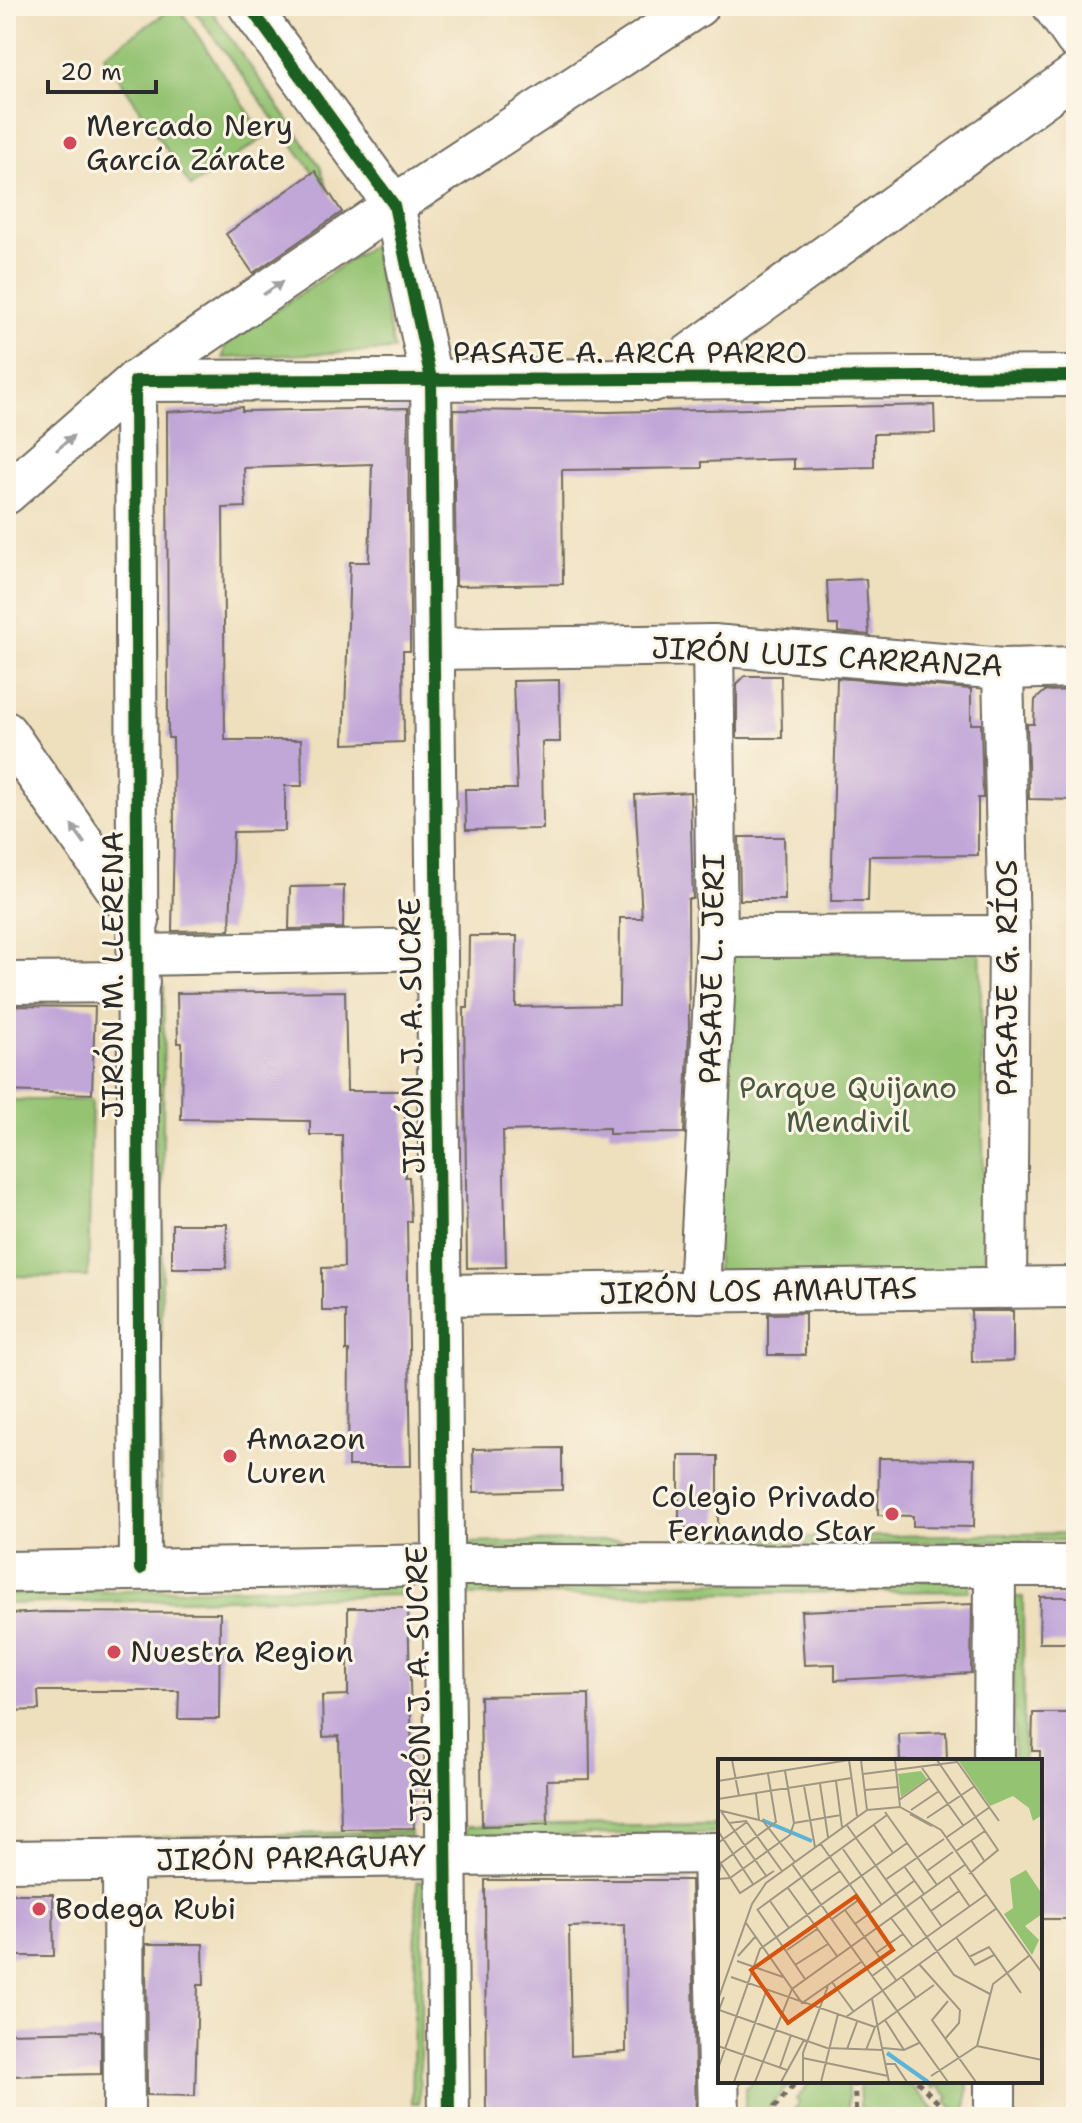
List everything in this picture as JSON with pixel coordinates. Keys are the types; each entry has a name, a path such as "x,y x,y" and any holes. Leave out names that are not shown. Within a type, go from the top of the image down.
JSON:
{"street":[{"name":"JIRÓN J. A. SUCRE","path":"249,6 394,205 431,379 449,2117"},
{"path":"6,494 135,381 394,205 656,18 698,6"},
{"path":"1053,6 1076,39"},
{"path":"653,381 1076,74"},
{"name":"PASAJE A. ARCA PARRO","path":"135,381 653,381 1076,376"},
{"name":"JIRÓN M. LLERENA","path":"135,381 140,1569"},
{"name":"JIRÓN LUIS CARRANZA","path":"434,649 713,645 1003,669 1076,667"},
{"name":"PASAJE L. JERI","path":"699,1292 717,937 713,645"},
{"name":"PASAJE G. RÍOS","path":"1003,669 1009,936 1006,1288"},
{"path":"6,732 139,953"},
{"path":"717,937 1009,936"},
{"path":"6,983 139,953 437,949"},
{"name":"JIRÓN LOS AMAUTAS","path":"441,1295 1076,1287"},
{"path":"6,1572 444,1565 1076,1566"},
{"path":"994,1759 995,1566"},
{"path":"716,1853 718,2029"},
{"name":"JIRÓN PARAGUAY","path":"6,1861 716,1853"},
{"path":"123,1860 124,2117"},
{"path":"719,2083 719,2117"},
{"path":"995,2083 995,2117"}],"path":[{"path":"766,2117 795,2083"},
{"path":"854,2083 856,2117"},
{"path":"919,2083 952,2117"}],"green space":[{"path":"176,6 265,137 191,187 104,55"},
{"path":"191,6 208,6 320,166 329,194"},
{"path":"372,245 394,350 223,358 225,345"},
{"name":"Parque Quijano Mendivil","path":"980,931 985,1274 717,1280 712,937"},
{"path":"153,986 164,986 160,1539"},
{"path":"6,1100 92,1100 88,1277 6,1276"},
{"path":"1076,1533 1076,1540 462,1550 462,1543"},
{"path":"970,1580 969,1591 463,1596 462,1585"},
{"path":"404,1584 404,1595 6,1604 6,1594"},
{"path":"1013,1597 1023,1597 1024,1759 1014,1759"},
{"path":"718,1824 718,1833 466,1836 466,1827"},
{"path":"411,1831 411,1836 6,1846 6,1841"},
{"path":"417,1881 424,1882 419,2103 412,2103"},
{"path":"751,2083 790,2083 761,2117 745,2117 745,2087"},
{"path":"810,2083 848,2083 848,2117 781,2117 785,2112 790,2115 799,2103 796,2099"},
{"path":"859,2083 909,2083 941,2117 861,2117"},
{"path":"928,2083 968,2083 966,2117 961,2117 946,2101 949,2097 939,2086 934,2089"}],"building":[{"path":"315,171 342,212 253,273 226,234"},
{"path":"934,405 935,433 874,434 874,467 794,469 794,459 702,462 702,468 562,470 563,584 456,586 454,410 607,412"},
{"path":"242,407 242,411 408,408 410,651 403,651 404,742 344,744 350,562 369,562 372,464 244,468 246,507 223,508 225,740 301,740 302,786 285,786 285,831 233,832 230,930 172,931 174,832 173,738 168,738 167,412"},
{"path":"866,579 869,635 838,632 838,625 829,625 827,581"},
{"path":"745,676 781,676 782,738 737,738 737,684"},
{"path":"837,678 971,689 971,724 981,724 983,798 978,798 978,855 869,856 868,901 831,901"},
{"path":"559,680 560,742 542,742 543,829 466,830 465,789 517,789 513,681"},
{"path":"1076,690 1076,800 1029,799 1027,724 1034,724 1035,700 1045,691"},
{"path":"690,792 693,899 688,899 689,1034 684,1133 609,1134 609,1128 503,1131 506,1267 467,1268 464,1008 468,1008 469,936 517,936 516,1007 619,1005 620,918 642,918 635,795"},
{"path":"739,837 784,837 785,900 740,900"},
{"path":"344,886 343,928 289,929 290,887"},
{"path":"345,991 347,1091 405,1091 405,1177 409,1177 411,1221 407,1221 411,1466 348,1466 349,1351 346,1351 346,1311 322,1311 322,1268 344,1267 342,1135 310,1135 310,1121 181,1119 182,1043 178,1043 177,993"},
{"path":"6,1006 95,1007 92,1094 6,1091"},
{"path":"172,1224 227,1224 226,1268 172,1268"},
{"path":"971,1311 1013,1311 1013,1361 972,1362"},
{"path":"805,1313 805,1355 768,1355 768,1314"},
{"path":"562,1448 562,1490 474,1492 473,1449"},
{"path":"679,1456 718,1456 718,1528 679,1528"},
{"path":"879,1458 975,1459 974,1527 913,1526 913,1516 878,1515"},
{"path":"1040,1597 1076,1597 1076,1643 1039,1643"},
{"path":"972,1604 971,1673 835,1680 835,1664 804,1665 801,1611"},
{"path":"348,1608 408,1608 414,1828 341,1829 339,1736 323,1737 322,1696 348,1695"},
{"path":"220,1613 219,1719 178,1719 179,1691 38,1691 39,1710 6,1711 6,1614"},
{"path":"589,1694 590,1779 547,1780 548,1824 482,1826 480,1696"},
{"path":"1033,1713 1076,1713 1076,1919 1042,1919 1042,1759 1040,1751 1032,1751"},
{"path":"946,1732 947,1759 900,1759 899,1734"},
{"path":"485,1880 691,1880 696,2117 486,2117","holes":["625,1925 626,2052 571,2056 569,1927"]},
{"path":"7,1894 53,1894 54,1956 8,1956"},
{"path":"146,1944 203,1944 204,1985 198,1985 195,2096 147,2095"},
{"path":"101,2031 101,2074 6,2076 6,2033"}],"cycle path":[{"path":"249,6 394,205 431,379 449,2117"},
{"path":"140,1569 135,381 1076,376"}],"place":[{"name":"Mercado Nery García Zárate","path":"70,143"},
{"name":"Amazon Luren","path":"230,1456"},
{"name":"Colegio Privado Fernando Star","path":"892,1514"},
{"name":"Nuestra Region","path":"114,1652"},
{"name":"Bodega Rubi","path":"39,1909"}]}
